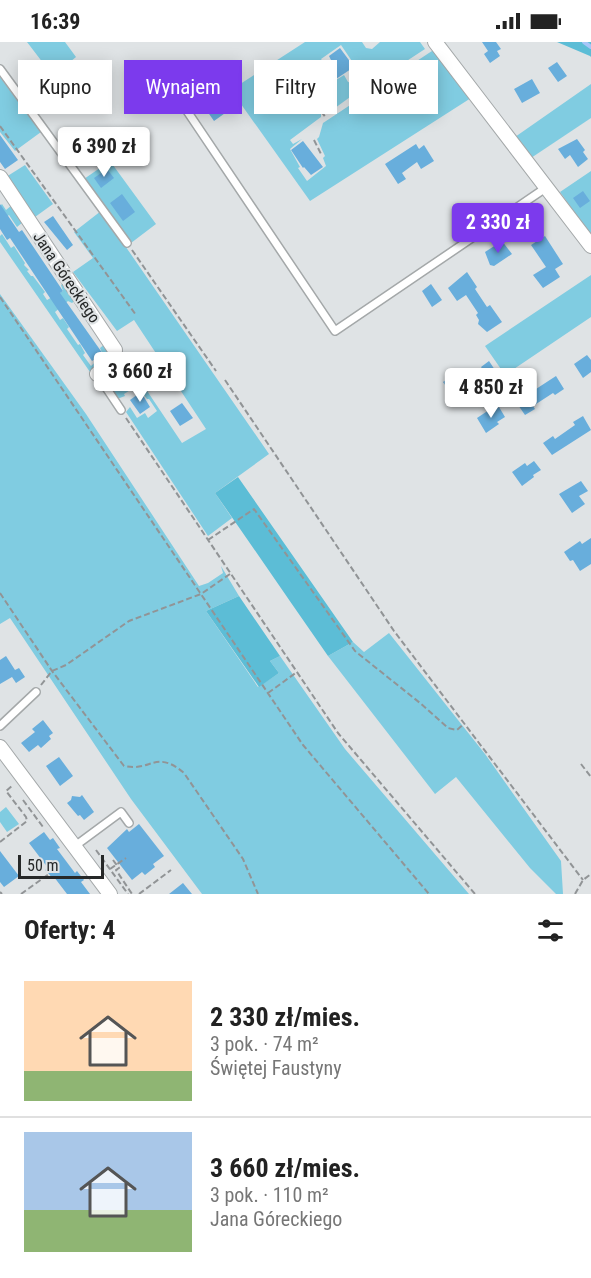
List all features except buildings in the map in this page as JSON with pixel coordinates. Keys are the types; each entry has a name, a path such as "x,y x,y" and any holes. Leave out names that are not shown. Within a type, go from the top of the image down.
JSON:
{"street":[{"path":"435,42 591,246"},
{"name":"Jana Góreckiego","path":"0,177 115,351 114,363 97,374"},
{"path":"0,747 108,893"}],"lane":[{"path":"0,69 127,243"},
{"path":"189,114 335,331 547,187"},
{"path":"97,374 121,410"},
{"path":"0,726 36,692"},
{"path":"75,846 121,812 129,823"}],"path":[{"path":"0,126 136,315"},
{"path":"314,140 322,156"},
{"path":"127,243 216,370"},
{"path":"0,297 303,745 429,894"},
{"path":"225,380 394,631 583,880"},
{"path":"121,410 338,733 475,894"},
{"path":"208,540 255,509 355,651 448,728 457,730 465,723"},
{"path":"36,692 52,671 66,665 129,621 201,594 230,574"},
{"path":"0,593 52,671 124,766 136,768 156,760 174,764 184,772 243,859 258,894"},
{"path":"268,693 297,672"},
{"path":"581,764 591,777"},
{"path":"0,842 27,821 6,790 12,786"},
{"path":"96,850 132,894"},
{"path":"111,868 126,858"},
{"path":"113,860 118,868 116,870 132,894"},
{"path":"139,894 171,870"},
{"path":"21,894 49,874"},
{"path":"575,894 583,880 591,874"}],"shaded area":[{"path":"27,42 65,42 76,57 72,60 41,60"},
{"path":"305,42 362,42 366,48 372,49 380,42 420,42 425,49 408,60 351,60 341,45 322,60 277,60"},
{"path":"557,42 591,42 591,57 590,56"},
{"path":"435,49 471,98 310,201 242,105 242,83 254,75 254,114 321,114 321,117 290,140 293,144 302,139 290,149 300,167 298,168 307,181 326,166 323,158 325,156 317,139 323,123 349,106 349,114 438,114 438,60 418,60"},
{"path":"344,75 349,82 349,98 337,107 337,79"},
{"path":"0,77 18,101 18,114 28,114 41,132 15,151 0,132"},
{"path":"591,84 591,118 531,158 515,137"},
{"path":"110,161 156,224 131,243 84,179"},
{"path":"25,165 53,204 35,217 6,177"},
{"path":"591,171 591,235 560,192"},
{"path":"2,204 6,210 12,205 23,222 17,227 9,215 0,222"},
{"path":"101,211 269,454 215,493 232,518 208,536 126,412 130,407 137,418 145,413 148,418 157,411 137,386 124,394 125,396 117,399 103,377 127,361 182,443 206,429 134,320 117,331 73,272 93,258 74,232"},
{"path":"2,234 11,248 14,246 29,270 27,271 45,292 43,294 47,300 63,291 61,285 65,282 76,300 72,303 68,301 55,312 60,320 63,318 69,327 67,329 78,345 80,344 85,353 83,355 91,366 103,355 100,348 106,343 110,348 108,360 90,372 0,242"},
{"path":"591,275 591,317 505,375 485,346"},
{"path":"0,294 86,414 199,586 223,573 221,566 239,596 206,611 258,687 279,673 270,661 280,656 345,749 469,894 202,894 131,799 10,618 0,624"},
{"path":"238,477 353,642 328,656 314,636 215,493"},
{"path":"239,596 280,656 270,661 279,673 259,687 206,611"},
{"path":"389,633 485,754 561,861 563,894 556,894 530,868 456,777 435,794 328,656 353,642 364,652"},
{"path":"6,807 19,824 7,832 0,822 0,812"}],"waterway":[{"path":"584,42 591,47"}]}
